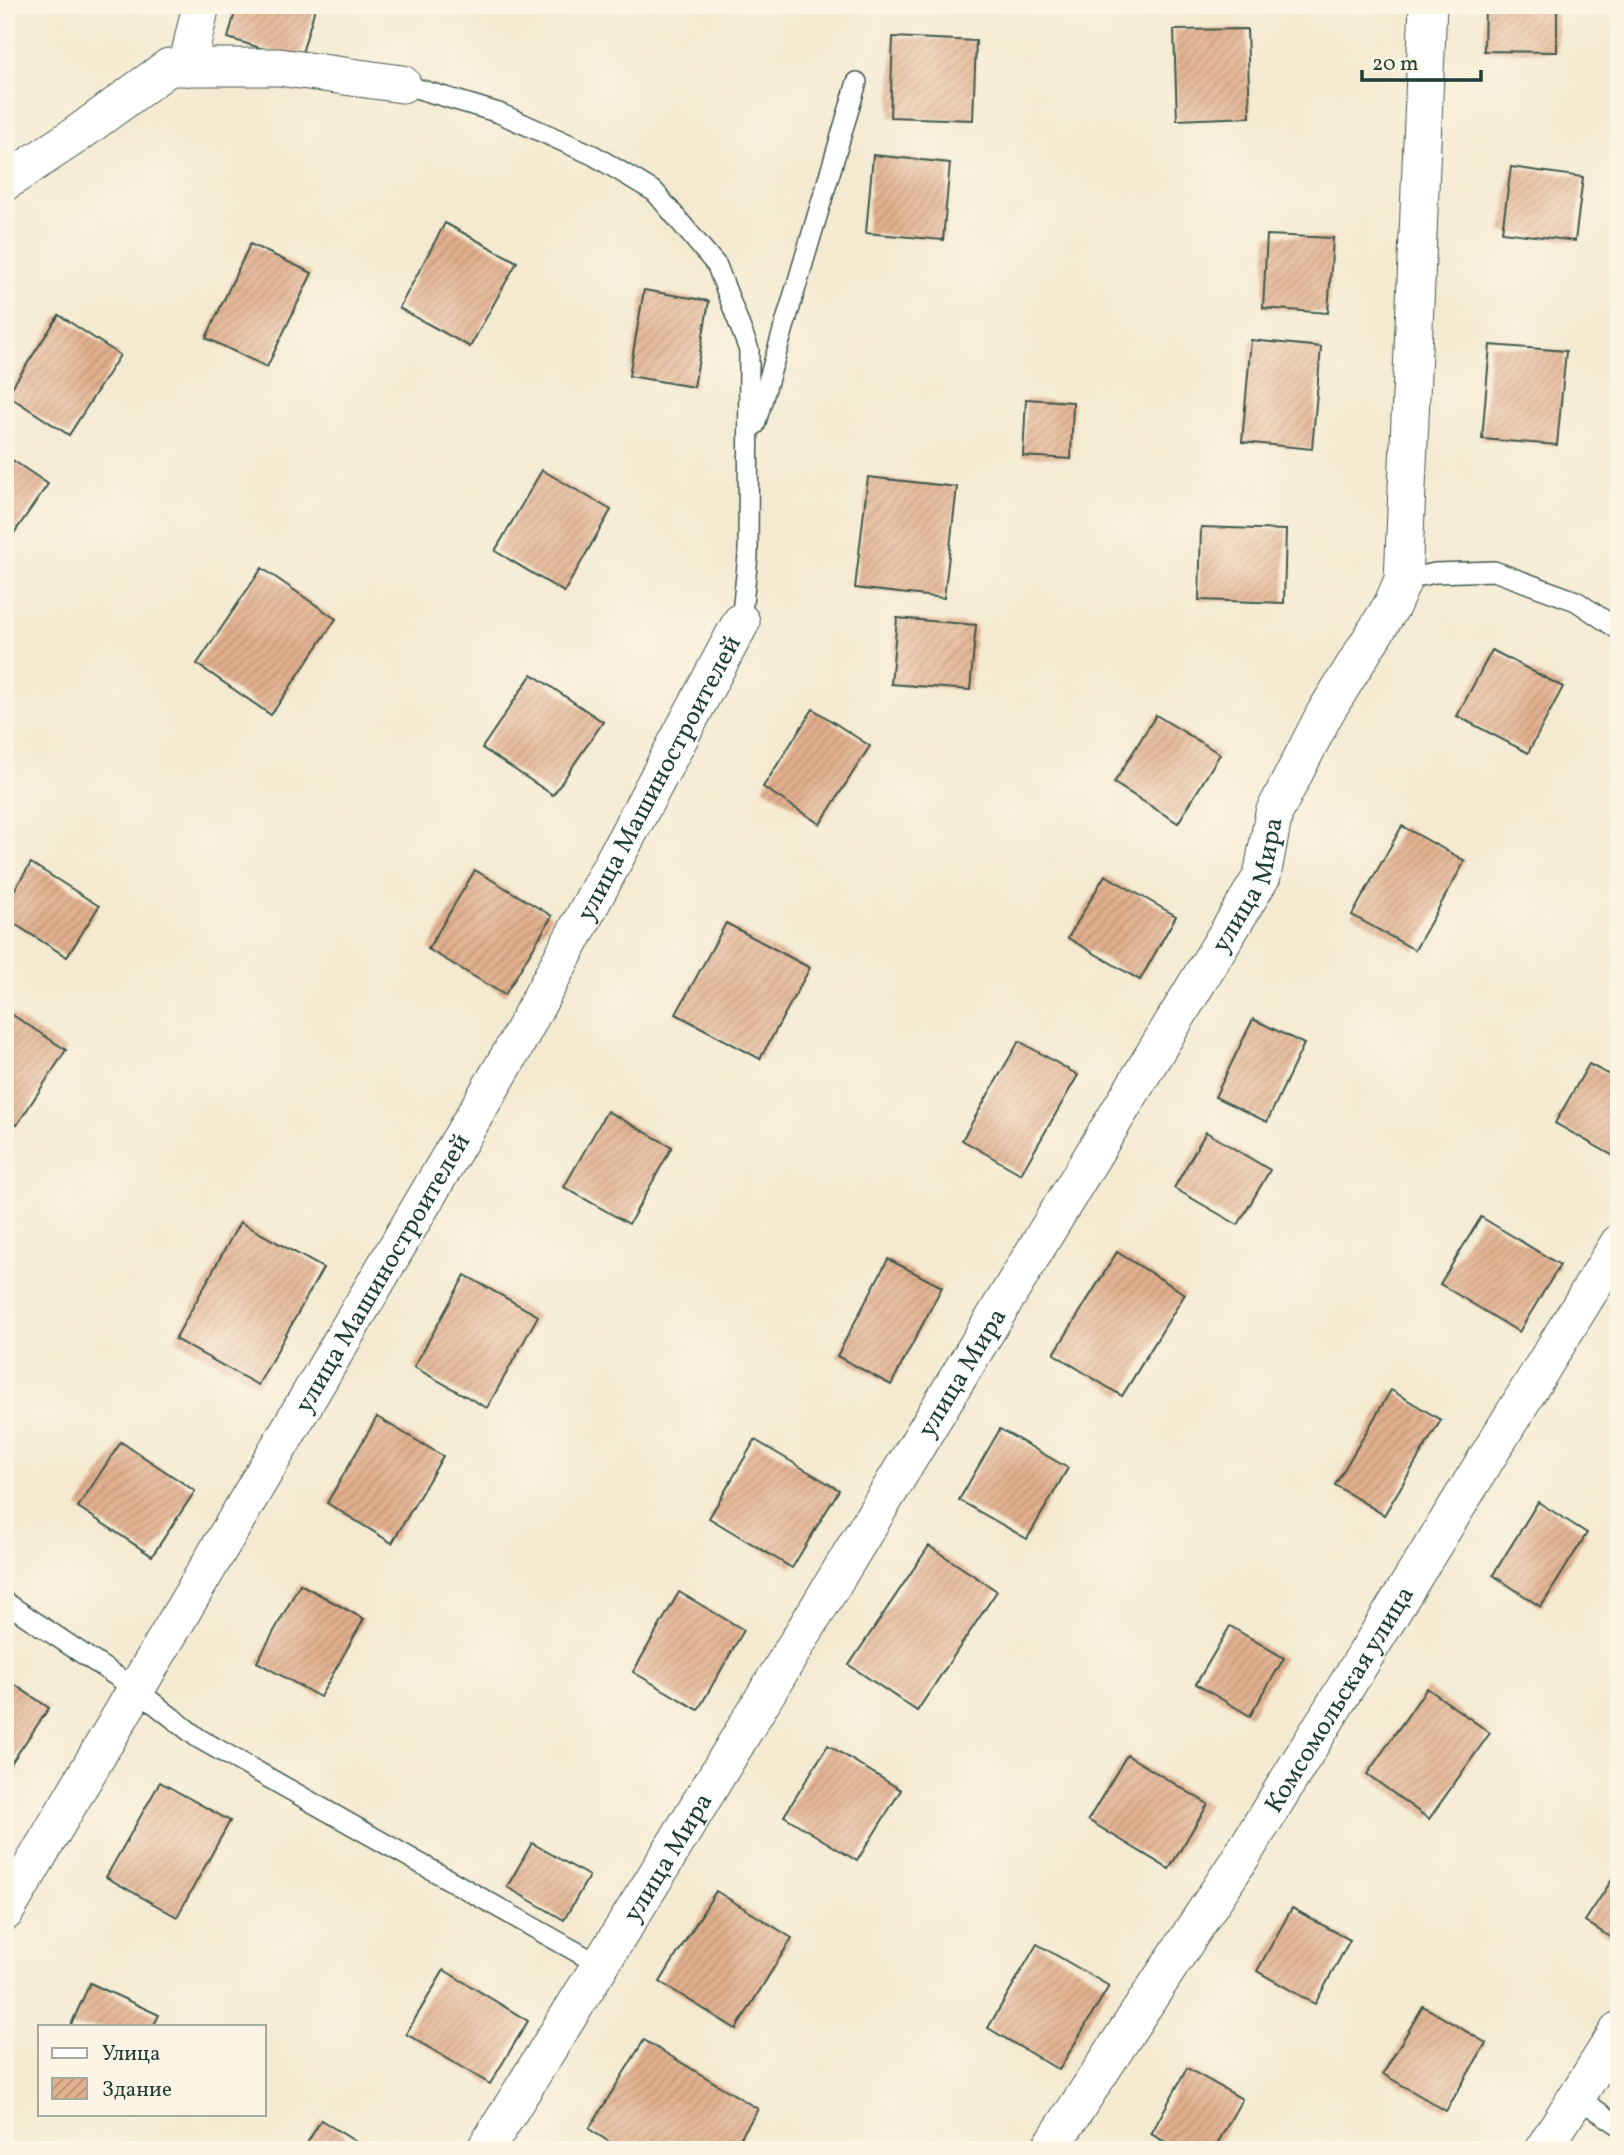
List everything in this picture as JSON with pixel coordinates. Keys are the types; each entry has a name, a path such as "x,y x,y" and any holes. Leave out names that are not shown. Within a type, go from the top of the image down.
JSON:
{"street":[{"path":"187,67 201,5"},
{"path":"1404,580 1427,5"},
{"path":"5,181 76,135 169,67 279,67 402,84"},
{"name":"улица Мира","path":"485,2150 657,1874 1262,876 1274,813 1325,713 1392,605 1404,580"},
{"name":"улица Машиностроителей","path":"5,1912 514,1048 741,622"},
{"name":"Комсомольская улица","path":"1049,2150 1242,1854 1619,1243"},
{"path":"1544,2150 1619,2030"}],"lane":[{"path":"749,446 857,82"},
{"path":"402,84 499,113 593,155 654,192 717,266 749,350 748,556 741,622"},
{"path":"1404,580 1435,573 1494,571 1576,601 1619,630"},
{"path":"5,1602 137,1690 198,1738 600,1965"},
{"path":"1576,2098 1619,2125"}],"building":[{"path":"237,5 316,5 300,60 228,38"},
{"path":"1485,5 1557,5 1557,52 1484,51"},
{"path":"1247,29 1250,117 1177,120 1174,30"},
{"path":"893,37 976,41 973,120 890,117"},
{"path":"873,155 950,163 943,240 866,233"},
{"path":"1511,167 1583,177 1575,241 1502,232"},
{"path":"445,223 517,262 470,347 399,308"},
{"path":"1267,235 1333,238 1328,313 1263,308"},
{"path":"250,244 312,273 267,367 206,338"},
{"path":"644,290 709,301 694,387 629,376"},
{"path":"59,315 120,355 69,435 7,395"},
{"path":"1251,340 1321,347 1312,449 1242,442"},
{"path":"1490,345 1566,351 1557,445 1482,439"},
{"path":"1026,399 1073,402 1071,459 1023,456"},
{"path":"5,455 48,484 10,539 5,535"},
{"path":"542,470 611,510 564,592 495,551"},
{"path":"868,477 957,487 944,598 855,588"},
{"path":"1201,527 1286,530 1284,603 1199,600"},
{"path":"262,568 336,619 271,715 197,664"},
{"path":"897,618 976,625 970,690 891,684"},
{"path":"1492,650 1563,687 1528,753 1457,716"},
{"path":"532,674 603,722 553,795 482,748"},
{"path":"813,709 870,746 820,824 763,787"},
{"path":"1156,715 1220,754 1178,823 1114,783"},
{"path":"1402,826 1465,861 1415,950 1352,915"},
{"path":"31,863 99,906 67,957 5,918 5,905"},
{"path":"475,870 552,916 505,995 428,949"},
{"path":"1105,875 1176,916 1140,980 1068,938"},
{"path":"726,923 810,968 760,1059 676,1014"},
{"path":"5,1010 66,1050 17,1125 5,1117"},
{"path":"1253,1019 1304,1044 1267,1122 1215,1097"},
{"path":"1019,1041 1078,1075 1021,1174 962,1140"},
{"path":"1589,1064 1619,1080 1619,1159 1555,1123"},
{"path":"607,1111 672,1147 629,1224 564,1187"},
{"path":"1206,1132 1270,1170 1238,1225 1174,1188"},
{"path":"1481,1217 1560,1265 1519,1332 1440,1284"},
{"path":"240,1222 323,1268 258,1385 175,1339"},
{"path":"1117,1252 1185,1294 1122,1396 1054,1354"},
{"path":"888,1259 942,1287 891,1385 837,1356"},
{"path":"465,1275 538,1316 487,1408 414,1367"},
{"path":"1391,1390 1441,1420 1384,1515 1335,1485"},
{"path":"377,1417 443,1456 392,1543 327,1503"},
{"path":"1000,1429 1068,1468 1027,1539 959,1500"},
{"path":"755,1440 839,1490 792,1568 709,1518"},
{"path":"121,1442 195,1491 152,1556 78,1507"},
{"path":"1538,1502 1587,1533 1541,1607 1493,1575"},
{"path":"929,1546 997,1591 917,1711 849,1665"},
{"path":"300,1584 364,1619 320,1697 257,1662"},
{"path":"679,1592 744,1630 698,1710 633,1672"},
{"path":"1230,1626 1284,1658 1250,1716 1196,1684"},
{"path":"5,1678 49,1708 5,1772"},
{"path":"1427,1688 1490,1733 1429,1819 1367,1774"},
{"path":"828,1745 901,1790 857,1861 784,1816"},
{"path":"1127,1755 1208,1804 1169,1869 1088,1820"},
{"path":"160,1782 230,1821 177,1917 106,1877"},
{"path":"532,1843 589,1876 564,1920 507,1887"},
{"path":"1619,1869 1619,1943 1585,1921"},
{"path":"716,1891 792,1938 736,2029 660,1982"},
{"path":"1292,1908 1350,1940 1315,2004 1257,1971"},
{"path":"1037,1944 1109,1986 1059,2070 988,2028"},
{"path":"444,1970 528,2021 490,2084 406,2034"},
{"path":"90,1983 159,2015 154,2025 71,2025"},
{"path":"1423,2006 1486,2043 1446,2111 1383,2074"},
{"path":"644,2040 758,2109 733,2150 622,2150 589,2129"},
{"path":"1187,2068 1242,2099 1214,2150 1180,2150 1151,2134"},
{"path":"321,2120 369,2150 303,2150"}]}
